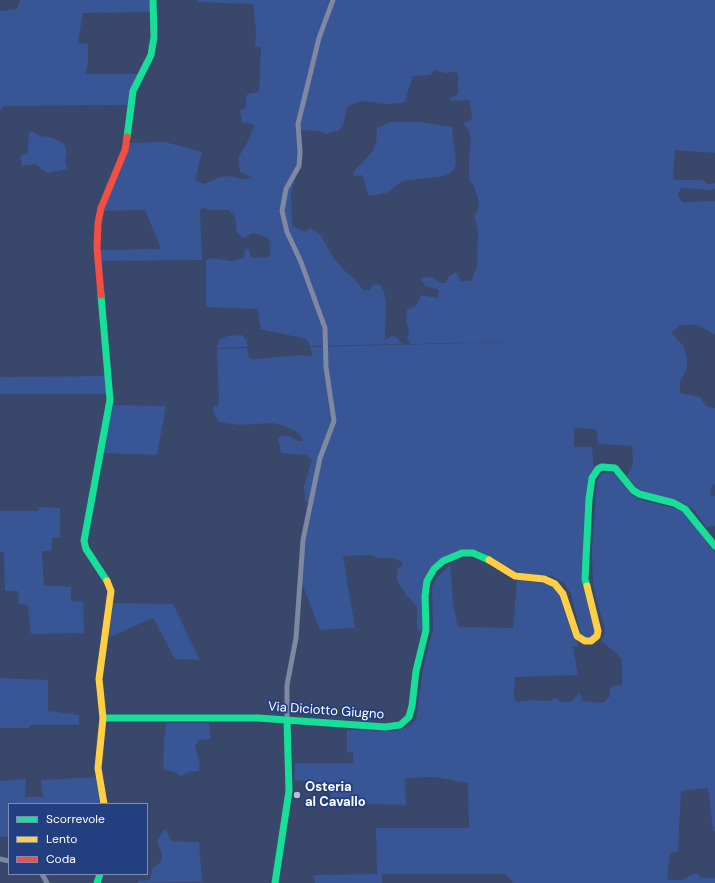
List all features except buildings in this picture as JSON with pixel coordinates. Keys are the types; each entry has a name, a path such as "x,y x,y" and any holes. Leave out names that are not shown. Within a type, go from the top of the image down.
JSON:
{"main road":[{"path":"104,803 98,768 103,718 99,679 111,591 106,578 86,548 84,541 110,400 98,248 98,223 101,208 125,150 133,92 151,55 154,37 153,0"},
{"name":"Via Diciotto Giugno","path":"103,718 258,718 392,727 406,721 412,706 416,671 425,640 427,581 438,565 456,554 473,553 515,576 544,579 555,584 563,594 577,636 585,641 594,639 598,631 598,626 588,596 585,569 591,483 593,475 602,467 607,466 615,468 633,490 639,494 653,499 674,503 685,508 715,546"},
{"path":"275,883 289,791 287,720"}],"street":[{"path":"287,720 287,685 296,638 303,540 320,458 334,421 326,367 325,328 301,262 287,232 282,211 286,189 299,166 300,152 298,124 319,38 333,0"}],"shaded area":[{"path":"20,0 154,0 151,12 83,13 78,43 88,44 88,63 85,74 138,74 129,98 129,105 5,106 2,107 0,112 0,11 17,9"},
{"path":"197,0 715,0 715,153 675,150 673,178 676,180 702,180 708,184 715,183 715,189 710,190 681,188 678,195 682,202 715,201 715,335 698,325 681,325 671,333 683,345 687,359 687,369 680,382 680,393 700,397 707,407 715,408 715,484 712,486 710,495 715,496 715,526 706,527 695,511 682,502 647,494 638,489 627,476 633,464 632,446 598,444 596,429 574,428 574,447 592,447 594,470 584,574 596,627 594,636 586,638 581,635 571,594 564,583 552,576 524,574 480,551 473,550 458,551 453,553 431,572 425,633 419,631 417,628 417,607 407,596 397,581 397,570 403,562 392,558 378,558 371,555 343,556 355,628 320,630 301,581 310,505 305,500 304,487 312,459 306,455 281,453 278,439 281,436 288,436 298,441 301,441 303,438 295,431 282,425 272,423 240,425 219,422 213,410 214,406 217,406 219,403 217,349 247,348 249,358 256,359 299,355 313,356 310,347 512,342 410,344 407,338 409,331 406,321 407,310 417,305 421,295 438,298 439,291 426,286 421,281 423,278 433,277 438,282 446,283 449,276 456,272 461,281 471,281 477,267 478,229 474,216 478,210 479,203 473,183 470,182 469,158 471,140 469,130 463,123 470,121 472,118 470,103 469,100 451,101 450,98 457,95 458,92 458,75 456,72 445,73 435,70 430,75 413,76 403,103 385,104 360,101 347,107 343,125 338,131 325,134 318,131 301,130 302,151 291,194 292,226 305,232 310,228 320,234 334,259 355,279 363,290 370,290 373,284 380,285 384,291 386,305 385,340 392,336 396,337 403,344 310,346 308,341 303,338 261,329 257,309 206,307 206,260 213,258 231,261 244,258 245,250 248,248 252,258 266,257 271,253 269,239 266,237 253,233 243,238 237,233 235,217 229,210 208,210 205,208 200,210 202,260 98,261 97,250 161,249 145,210 101,211 127,143 165,142 202,152 195,180 204,184 220,177 231,176 241,179 253,178 240,172 238,158 247,143 254,126 252,124 242,122 240,111 246,107 246,96 248,94 259,92 261,47 255,47 256,31 253,4 197,2"},
{"path":"391,122 420,122 452,127 456,161 455,168 444,176 403,181 386,193 369,196 362,175 353,176 353,172 372,152 376,143 377,128"},
{"path":"31,131 40,136 50,137 63,143 67,152 65,163 68,169 47,173 36,164 22,166 20,156 27,154 29,133"},
{"path":"242,335 247,340 247,347 217,348 220,339 228,336"},
{"path":"109,376 111,394 0,394 0,377"},
{"path":"109,405 166,406 157,455 101,453"},
{"path":"610,472 616,475 632,495 638,499 678,509 684,512 693,521 707,543 715,552 715,831 713,831 708,788 681,791 678,852 670,853 667,878 669,880 682,880 693,874 699,874 699,877 715,878 715,883 513,883 506,874 382,874 382,883 315,883 314,875 377,874 376,828 469,828 468,783 434,777 405,778 406,805 331,803 331,783 294,780 295,763 353,763 353,753 347,752 347,730 397,731 407,727 416,720 423,669 433,629 432,587 437,577 450,565 454,609 458,627 513,628 517,580 550,584 559,589 572,634 578,642 578,646 573,647 578,675 515,677 514,696 516,702 530,700 551,701 553,698 556,698 561,702 568,702 572,701 580,692 582,701 603,703 610,696 610,689 613,686 622,685 622,659 601,640 605,633 604,626 593,587 592,550 597,481 602,473"},
{"path":"39,507 60,508 60,538 52,538 51,551 42,551 44,585 71,587 71,601 83,602 84,633 31,634 28,605 19,604 18,591 5,591 4,552 0,552 0,511 38,511"},
{"path":"109,603 173,604 200,660 175,659 153,618 103,640"},
{"path":"0,678 48,680 48,711 79,715 79,725 30,725 29,728 0,728"},
{"path":"166,723 209,723 211,739 199,740 195,746 200,764 199,771 191,771 181,776 176,772 165,770 163,767"},
{"path":"99,777 103,803 8,803 8,837 0,837 0,781 26,779 25,797 43,797 41,780"},
{"path":"166,829 170,839 173,841 199,842 202,882 138,883 138,881 150,880 152,869 161,862 162,853 157,841"}],"traffic: fast":[{"path":"127,137 133,91 151,55 154,37 153,0"},
{"path":"101,295 110,400 84,541 86,549 107,581"},
{"path":"587,586 585,579 589,499 592,478 598,469 602,467 615,468 633,490 639,494 674,503 685,509 715,546"},
{"path":"103,718 258,718 385,727 400,725 409,717 412,706 416,671 426,630 425,596 427,581 434,569 443,561 462,553 473,553 489,560"},
{"path":"275,883 289,791 287,720"},
{"path":"97,883 100,875"}],"traffic: slow":[{"path":"489,560 515,576 544,579 555,584 563,594 577,636 585,641 591,641 597,636 598,631 587,586"},
{"path":"104,803 98,768 103,718 99,679 111,591 107,581"}],"traffic: jam":[{"path":"101,295 97,248 98,223 101,208 125,150 127,137"}],"place":[{"name":"Osteria al Cavallo","path":"297,795"}]}
